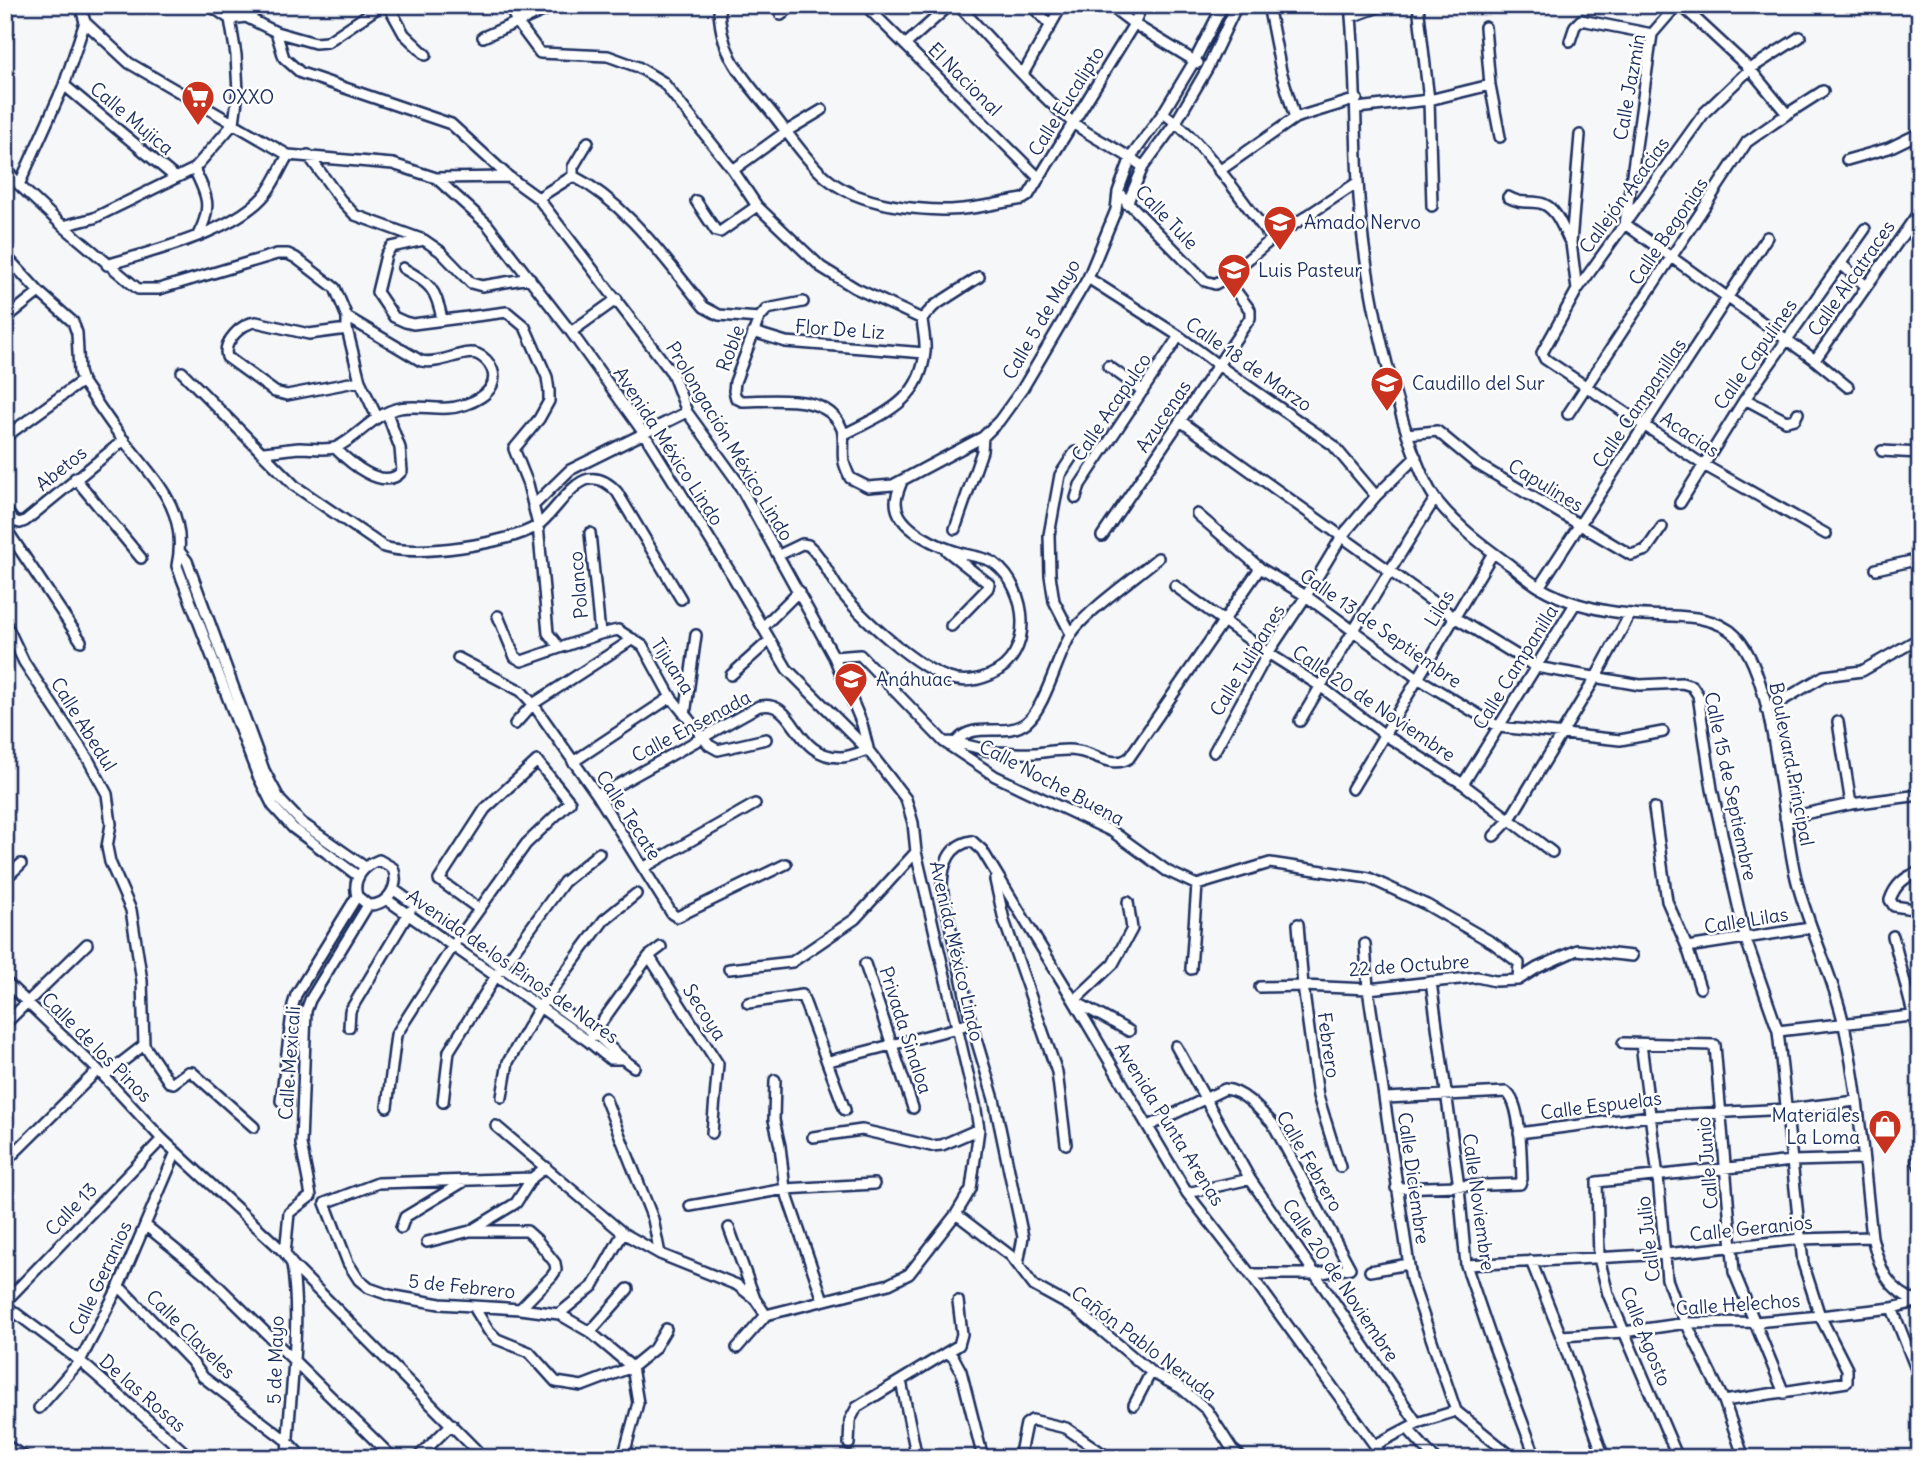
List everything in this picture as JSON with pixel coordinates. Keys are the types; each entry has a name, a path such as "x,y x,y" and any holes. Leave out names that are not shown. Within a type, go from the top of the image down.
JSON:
{"street":[{"path":"80,5 85,22 129,63 288,155 266,194 238,217 197,236 107,265"},
{"path":"209,5 230,19 246,17 267,5"},
{"path":"246,17 276,32 315,43 327,42 382,5"},
{"path":"388,5 404,34 426,55"},
{"path":"509,5 517,22 540,53 608,56 638,67 663,82 733,170 757,206 821,267 855,288 922,319"},
{"path":"483,37 557,5"},
{"name":"Calle Eucalipto","path":"719,5 719,25 725,50 742,77 823,175 852,195 873,202 945,210 1015,200 1028,195 1134,24 1142,5"},
{"path":"781,15 793,5"},
{"name":"El Nacional","path":"865,5 1039,178"},
{"path":"905,45 950,5"},
{"path":"958,5 1072,122 1143,167"},
{"path":"1031,5 1051,26"},
{"path":"1023,74 1062,5"},
{"path":"1109,5 1134,24 1207,69"},
{"name":"Calle 5 de Mayo","path":"843,435 844,462 850,478 868,487 882,488 902,481 984,437 999,421 1023,388 1088,278 1116,210 1118,192 1131,157 1163,113 1195,61 1223,5"},
{"path":"1116,210 1129,203 1143,167 1176,122 1207,69 1237,5"},
{"path":"1268,5 1295,118"},
{"name":"Boulevard Principal","path":"1350,5 1357,104 1358,182 1364,244 1388,373 1406,434 1416,457 1435,499 1466,532 1539,587 1575,604 1630,614 1712,621 1725,627 1739,639 1753,664 1766,710 1795,876 1810,928 1829,974 1844,1024 1872,1237 1879,1266 1894,1289 1918,1303"},
{"path":"1351,17 1384,5"},
{"path":"1418,5 1429,100 1432,206"},
{"path":"1679,5 1750,69 1787,114"},
{"name":"Calle Jazmín","path":"1625,225 1652,34 1679,5"},
{"path":"63,226 93,218 194,169 234,123 239,92 230,19"},
{"path":"1570,41 1575,26 1581,20 1652,34"},
{"path":"19,185 64,85 85,22"},
{"path":"1485,27 1490,85 1500,137"},
{"name":"Prolongación México Lindo","path":"276,32 285,58 301,73 451,124 509,177 538,198 672,373 687,411 737,481 834,657 862,724 868,750"},
{"name":"Callejón Acacias","path":"1542,353 1577,290 1705,112 1750,69 1800,37"},
{"name":"Calle Mujica","path":"64,85 83,98 176,178"},
{"path":"1219,171 1295,118 1357,104 1429,100 1490,85"},
{"name":"Calle Begonias","path":"1568,414 1747,142 1823,91"},
{"path":"733,170 787,131 822,110"},
{"path":"1163,113 1176,122 1219,171 1272,239"},
{"path":"1847,160 1888,148 1920,133"},
{"path":"1577,290 1571,243 1580,135"},
{"path":"573,176 573,167 588,142"},
{"name":"Avenida México Lindo","path":"288,155 393,164 436,178 487,224 643,432 787,669 868,750 906,799 979,1129"},
{"path":"308,155 355,215 424,240 440,251 476,286 530,278"},
{"path":"5,167 19,185 63,226 138,289 159,289 276,254 288,254 296,258 335,288 347,317 347,329 360,381 377,417"},
{"path":"194,169 205,192 208,208 205,222 197,236"},
{"path":"538,198 573,176"},
{"path":"573,176 589,184 635,223 704,307 719,315 759,318"},
{"path":"436,178 509,177"},
{"path":"1226,278 1272,239 1358,182"},
{"name":"Calle Tule","path":"1118,192 1205,281 1215,284 1226,278"},
{"path":"1508,197 1520,204 1544,204 1553,210 1571,243"},
{"path":"696,201 716,231 720,232 757,206"},
{"name":"Calle Alcatraces","path":"1815,360 1916,216"},
{"path":"1625,225 1815,360 1848,387"},
{"name":"Calle Capulines","path":"1680,503 1745,399 1865,229"},
{"name":"Calle Campanillas","path":"1539,587 1766,237"},
{"path":"424,240 391,247 386,255 377,292 394,317 413,324 507,312 526,327 547,377 549,401 539,419 514,449 538,525 548,633 559,647"},
{"path":"5,255 39,292 73,322 77,333 82,381 167,495 176,516 180,552 177,566 232,711 261,772"},
{"path":"1841,264 1866,286"},
{"path":"403,268 429,283 439,303 442,319"},
{"path":"843,435 887,412 909,396 925,353 922,319 934,306 979,277"},
{"name":"Calle 18 de Marzo","path":"1088,278 1179,336 1333,444 1376,496"},
{"name":"Azucenas","path":"1102,536 1182,422 1251,314 1226,278"},
{"path":"5,319 39,292"},
{"path":"570,332 617,299"},
{"name":"Roble","path":"803,302 767,309 759,318 735,382 736,398 742,401 795,400 825,408 833,415 843,435"},
{"path":"263,453 334,448 377,417 400,408 460,406 490,391 494,372 488,362 479,355 470,352 433,363 421,361 347,317"},
{"path":"347,329 309,334 256,322 249,323 226,345 225,351 227,357 275,392 287,395 360,381"},
{"name":"Flor De Liz","path":"753,332 786,342 925,353"},
{"name":"Calle Acapulco","path":"1076,498 1080,485 1179,336"},
{"name":"Acacias","path":"1542,353 1545,359 1702,464 1826,534"},
{"path":"1108,366 1143,391"},
{"path":"182,372 295,486 384,547 396,551 445,549 509,538 538,525 577,485 589,479 610,484 617,492 681,599"},
{"path":"5,437 82,381"},
{"path":"1745,399 1786,421 1795,418 1798,413"},
{"path":"533,506 570,470 687,411"},
{"path":"334,448 353,465 372,474 385,479 398,476 402,471 400,448 387,414"},
{"name":"Calle 15 de Septiembre","path":"1182,422 1454,617 1536,667 1640,685 1682,683 1692,686 1698,695 1712,789 1745,937 1778,1031 1802,1263 1820,1316 1847,1369 1847,1382 1784,1392"},
{"name":"Capulines","path":"1406,434 1437,430 1477,464 1631,555 1646,550 1662,527"},
{"name":"Calle 5 de Mayo","path":"954,529 982,451 984,437"},
{"name":"Abetos","path":"6,512 15,522 20,523 124,440"},
{"path":"1882,450 1920,453"},
{"name":"Calle Acapulco","path":"1071,634 1054,601 1049,535 1060,475 1075,452"},
{"name":"Calle Tulipanes","path":"1214,752 1268,653 1342,536 1376,496 1416,457"},
{"path":"75,478 141,558"},
{"path":"902,481 896,503 903,518 919,535 943,548 989,584 988,589 951,626"},
{"path":"1300,720 1389,570 1435,499"},
{"name":"Calle 13 de Septiembre","path":"1197,514 1260,568 1306,596 1419,679 1499,727 1620,740 1663,732"},
{"path":"5,524 81,641"},
{"name":"Polanco","path":"590,533 600,634"},
{"path":"779,555 802,544 808,545 847,598 909,655 950,679 965,681 980,678 1005,666 1016,653 1023,631 1017,596 1008,578 993,562 943,548"},
{"path":"180,552 187,561 243,708 273,806 358,876"},
{"name":"Lilas","path":"1352,789 1493,553"},
{"path":"957,741 969,731 1016,728 1034,716 1071,634 1090,614 1158,558"},
{"path":"1876,569 1920,559"},
{"path":"944,742 957,741 993,751 1031,754 1081,751 1119,763 1124,762 1260,568"},
{"name":"Calle 20 de Noviembre","path":"1175,586 1268,653 1320,686 1385,735 1463,785 1552,852"},
{"path":"763,627 799,591"},
{"name":"Calle Campanilla","path":"1463,785 1575,604"},
{"path":"1494,836 1510,819 1596,677 1630,614"},
{"path":"498,617 515,657 522,661 600,634"},
{"name":"Calle Abedul","path":"5,622 24,662 88,759 107,794 111,824 107,847 110,862 131,910 142,981 144,1045"},
{"name":"Tijuana","path":"600,634 618,630 643,646 671,697 702,737"},
{"path":"685,715 696,635"},
{"path":"1766,710 1825,676 1863,671 1920,638"},
{"path":"515,724 533,704 633,639"},
{"path":"731,676 770,640"},
{"name":"Calle Noche Buena","path":"834,657 860,655 944,742 995,776 1113,832 1167,871 1196,885"},
{"name":"Calle Tecate","path":"458,658 521,691 533,704 598,796 672,914 677,917 786,864"},
{"path":"573,762 671,697"},
{"name":"Calle Ensenada","path":"598,796 759,706 771,705 781,712 809,745 820,753 844,757 868,750"},
{"path":"232,711 243,708"},
{"path":"1838,722 1851,804"},
{"path":"702,737 718,750 766,739"},
{"path":"387,1107 396,1035 453,946 526,844 570,802 537,761 485,809 439,880 479,909"},
{"path":"1785,818 1851,804 1920,795"},
{"path":"643,868 755,804"},
{"path":"1654,808 1667,901 1687,947 1700,988"},
{"path":"298,825 365,867"},
{"name":"Avenida Punta Arenas","path":"971,1022 942,888 942,871 951,852 962,843 972,841 982,850 1187,1193 1250,1274 1384,1458"},
{"path":"729,969 792,962 855,919 916,852"},
{"path":"443,1102 449,1051 502,967 564,882 599,853"},
{"path":"342,864 348,856"},
{"path":"379,860 389,864 396,875 393,890 380,904 368,905 357,896 355,890 358,876 365,867 379,860"},
{"path":"1191,969 1196,885 1270,863 1370,878 1427,905 1493,943 1533,971"},
{"path":"5,880 21,864"},
{"path":"994,872 1004,920 1057,1072 1066,1144"},
{"path":"1920,872 1909,875 1900,882 1890,900 1894,906 1920,910"},
{"name":"Avenida de los Pinos de Nares","path":"393,890 546,1000 591,1037 610,1059 620,1059 634,1067"},
{"path":"502,1097 508,1062 539,1008 604,920 636,894"},
{"name":"Calle Mexicali","path":"281,1101 296,995 357,896"},
{"name":"Avenida de los Pinos de Nares","path":"386,899 539,1008 591,1037"},
{"path":"1128,902 1132,929 1113,964 1074,1001 1129,1031"},
{"path":"349,1027 350,1011 415,904"},
{"name":"Calle Mexicali","path":"311,1196 301,1144 306,1011 310,1000 368,905"},
{"name":"Febrero","path":"1298,924 1303,986 1318,1096 1339,1167"},
{"name":"Calle Lilas","path":"1687,947 1810,928"},
{"path":"1893,936 1917,1016 1920,1041"},
{"name":"Calle Diciembre","path":"1365,943 1368,989 1386,1098 1408,1264 1456,1411"},
{"path":"5,1024 87,944"},
{"path":"591,1037 649,956 661,947"},
{"path":"1518,980 1577,950 1632,956"},
{"name":"Secoya","path":"649,956 718,1065 712,1133"},
{"path":"1518,980 1519,963"},
{"name":"Privada Sinaloa","path":"865,964 914,1108"},
{"name":"22 de Octubre","path":"1259,988 1303,986 1368,989 1477,977 1495,981 1518,980"},
{"name":"Calle de los Pinos","path":"5,981 101,1073 162,1139 285,1253 292,1264 452,1424"},
{"name":"Calle Noviembre","path":"1431,982 1459,1187 1466,1265 1536,1458"},
{"path":"748,1003 802,995 845,1110"},
{"path":"1778,1031 1917,1016"},
{"path":"828,1060 957,1028 971,1022 994,1099 1023,1237 1018,1264"},
{"path":"1623,1043 1641,1044"},
{"name":"Calle Junio","path":"1641,1044 1715,1045 1734,1272 1784,1392"},
{"name":"Calle Julio","path":"1641,1044 1667,1254 1667,1279 1724,1401 1744,1458"},
{"path":"5,1162 101,1073 144,1045 169,1082 173,1083 192,1072 254,1126"},
{"name":"Calle 20 de Noviembre","path":"1176,1046 1250,1179 1418,1423"},
{"path":"775,1080 774,1120 785,1189 823,1300"},
{"name":"Calle Febrero","path":"1149,1126 1225,1089 1235,1091 1259,1109 1273,1124 1350,1268 1316,1274"},
{"path":"1386,1098 1506,1092 1512,1096 1515,1103 1519,1133 1520,1184 1396,1188"},
{"path":"605,1098 653,1219 660,1254"},
{"path":"975,1104 994,1099"},
{"name":"Calle Espuelas","path":"1519,1133 1650,1116 1788,1109 1856,1101"},
{"path":"496,1126 623,1233 660,1254 737,1285 755,1299 766,1314"},
{"path":"813,1138 862,1130 932,1146 942,1145 979,1129"},
{"path":"737,1348 766,1314 889,1284 909,1274 956,1214 971,1189 979,1129"},
{"name":"Calle 13","path":"5,1303 162,1139"},
{"name":"Calle Geranios","path":"39,1408 80,1361 120,1286 176,1152"},
{"path":"1920,1156 1917,1161 1920,1167"},
{"path":"1658,1177 1792,1161 1863,1159"},
{"path":"470,1231 516,1203 531,1178 546,1167"},
{"name":"Calle Agosto","path":"1658,1177 1597,1182 1599,1258 1608,1294 1623,1332 1678,1458"},
{"path":"285,1253 289,1213 311,1196 325,1203 378,1183 531,1178"},
{"path":"1187,1193 1250,1179"},
{"path":"401,1228 405,1217 464,1181"},
{"path":"690,1206 785,1189 874,1184"},
{"name":"5 de Febrero","path":"325,1203 348,1263 359,1280 369,1288 389,1295 440,1304 559,1314 590,1332 632,1367"},
{"name":"Cañón Pablo Neruda","path":"956,1214 1018,1264 1034,1286 1076,1309 1151,1372 1181,1388 1207,1410 1232,1449 1242,1458"},
{"path":"145,1225 208,1276 393,1458"},
{"path":"729,1228 755,1299"},
{"path":"427,1242 470,1231 527,1231 555,1264 556,1270 520,1309"},
{"path":"559,1314 593,1286 623,1233"},
{"name":"Calle Geranios","path":"1466,1265 1667,1254 1800,1239 1872,1237"},
{"path":"1531,1261 1604,1458"},
{"name":"5 de Mayo","path":"287,1458 294,1378 295,1283 292,1264"},
{"path":"1370,1270 1408,1264"},
{"path":"1250,1274 1316,1274"},
{"name":"Calle Claveles","path":"120,1286 203,1377 287,1441 303,1458"},
{"path":"590,1332 628,1289"},
{"path":"849,1444 850,1420 857,1408 959,1345 962,1334 958,1301"},
{"name":"De las Rosas","path":"5,1303 80,1361 191,1458"},
{"name":"Calle Helechos","path":"1561,1336 1623,1332 1687,1323 1755,1322 1820,1316 1918,1303"},
{"path":"474,1307 497,1339 529,1352 556,1382 582,1386 632,1367 654,1349 666,1329"},
{"path":"1892,1308 1920,1379"},
{"path":"948,1353 961,1371 983,1458"},
{"path":"623,1458 638,1403 632,1367"},
{"path":"1133,1405 1151,1372"},
{"path":"901,1381 918,1458"},
{"path":"1724,1401 1784,1392"},
{"path":"1375,1445 1418,1423 1456,1411 1514,1458"},
{"path":"1019,1458 1026,1424 1032,1420 1066,1428 1109,1458"},
{"path":"418,1458 452,1424 478,1452"},
{"path":"1407,1428 1434,1458"},
{"path":"5,1446 27,1458"}],"place":[{"name":"OXXO","path":"198,127"},
{"name":"Amado Nervo","path":"1280,252"},
{"name":"Luis Pasteur","path":"1234,300"},
{"name":"Caudillo del Sur","path":"1387,413"},
{"name":"Anáhuac","path":"851,709"},
{"name":"Materiales La Loma","path":"1885,1156"}]}
